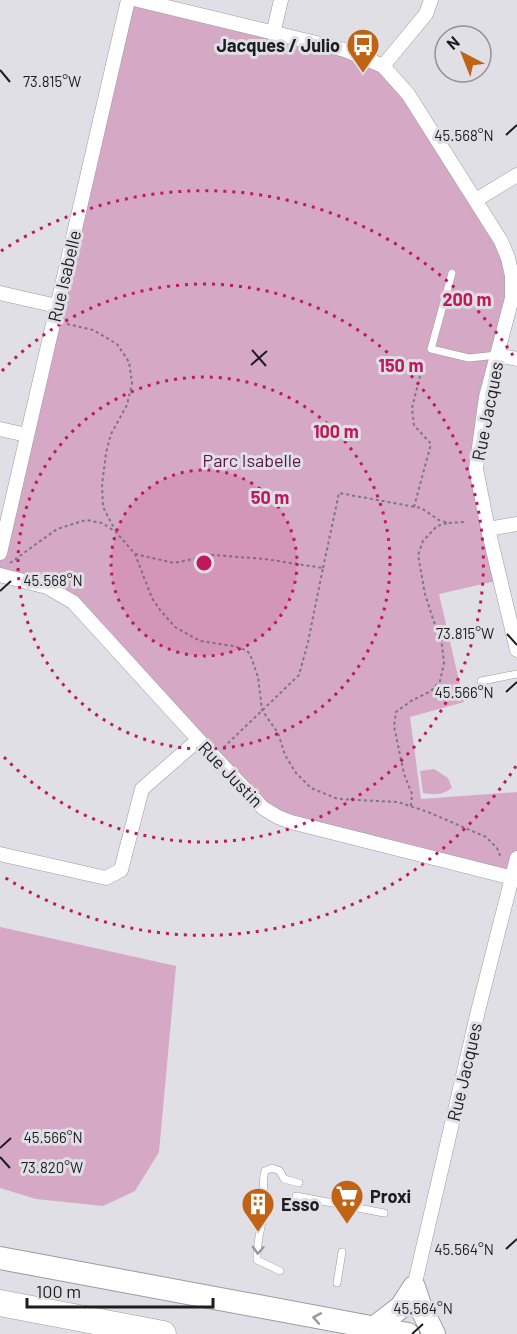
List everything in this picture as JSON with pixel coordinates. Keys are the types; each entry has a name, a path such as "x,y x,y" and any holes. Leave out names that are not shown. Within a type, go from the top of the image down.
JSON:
{"highway":[{"path":"0,1296 80,1319"},
{"path":"0,1303 163,1334"}],"main road":[{"path":"0,1245 106,1278"},
{"path":"0,1258 408,1334"},
{"path":"375,1327 401,1307 414,1287"},
{"path":"414,1287 434,1334"}],"street":[{"name":"Rue Isabelle","path":"5,558 27,435 128,0"},
{"name":"Rue Jacques","path":"138,0 345,50 383,66 408,94 501,241 512,276 512,298 486,397 476,469 517,650"},
{"path":"273,34 280,0"},
{"path":"383,66 426,14 431,0"},
{"path":"476,200 517,175"},
{"path":"0,293 57,306"},
{"path":"497,355 517,359"},
{"path":"0,429 27,435"},
{"path":"488,529 517,524"},
{"name":"Rue Justin","path":"0,575 47,587 73,602 214,757 263,808 278,817 514,879"},
{"path":"0,855 106,878 121,870 142,789 198,740"},
{"name":"Rue Jacques","path":"414,1287 478,1011 514,879 517,858"}],"lane":[{"path":"452,273 431,349 469,358 497,355"},
{"path":"481,681 517,674"},
{"path":"280,1270 257,1260 256,1248 265,1203 263,1178 265,1171 272,1168 279,1171 284,1179 299,1183"},
{"path":"297,1196 384,1213"},
{"path":"337,1283 342,1252"}],"path":[{"path":"54,321 93,330 117,344 129,362 132,383 127,405 111,435 106,453 102,485 103,507 116,532 135,554 152,598 160,610 175,627 200,641 233,646 246,650 250,654 258,677 262,710 278,734 285,755 296,773 311,788 338,800 399,802 428,812 486,837 501,858"},
{"path":"414,507 431,444 414,425 412,408 420,376"},
{"path":"214,757 299,675 339,494 421,508 440,520 465,522"},
{"path":"5,558 57,529 86,520 102,523 116,532"},
{"path":"411,806 412,794 404,774 394,726 396,712 431,691 440,681 444,663 441,637 425,594 418,555 423,541 437,526 448,522"},
{"path":"135,554 174,563 213,555 265,559 323,568"}],"green space":[{"name":"Parc Isabelle","path":"128,0 383,66 476,200 512,276 476,469 500,580 439,594 464,702 410,717 421,799 517,792 515,879 273,809 214,757 73,602 0,575 0,553"},
{"path":"434,769 448,778 452,788 438,794 423,793 420,771"},
{"path":"0,927 176,966 159,1152 135,1191 103,1206 36,1199 0,1188"}],"place":[{"name":"Jacques / Julio","path":"363,74"},
{"name":"Proxi","path":"347,1225"},
{"name":"Esso","path":"258,1233"}]}
